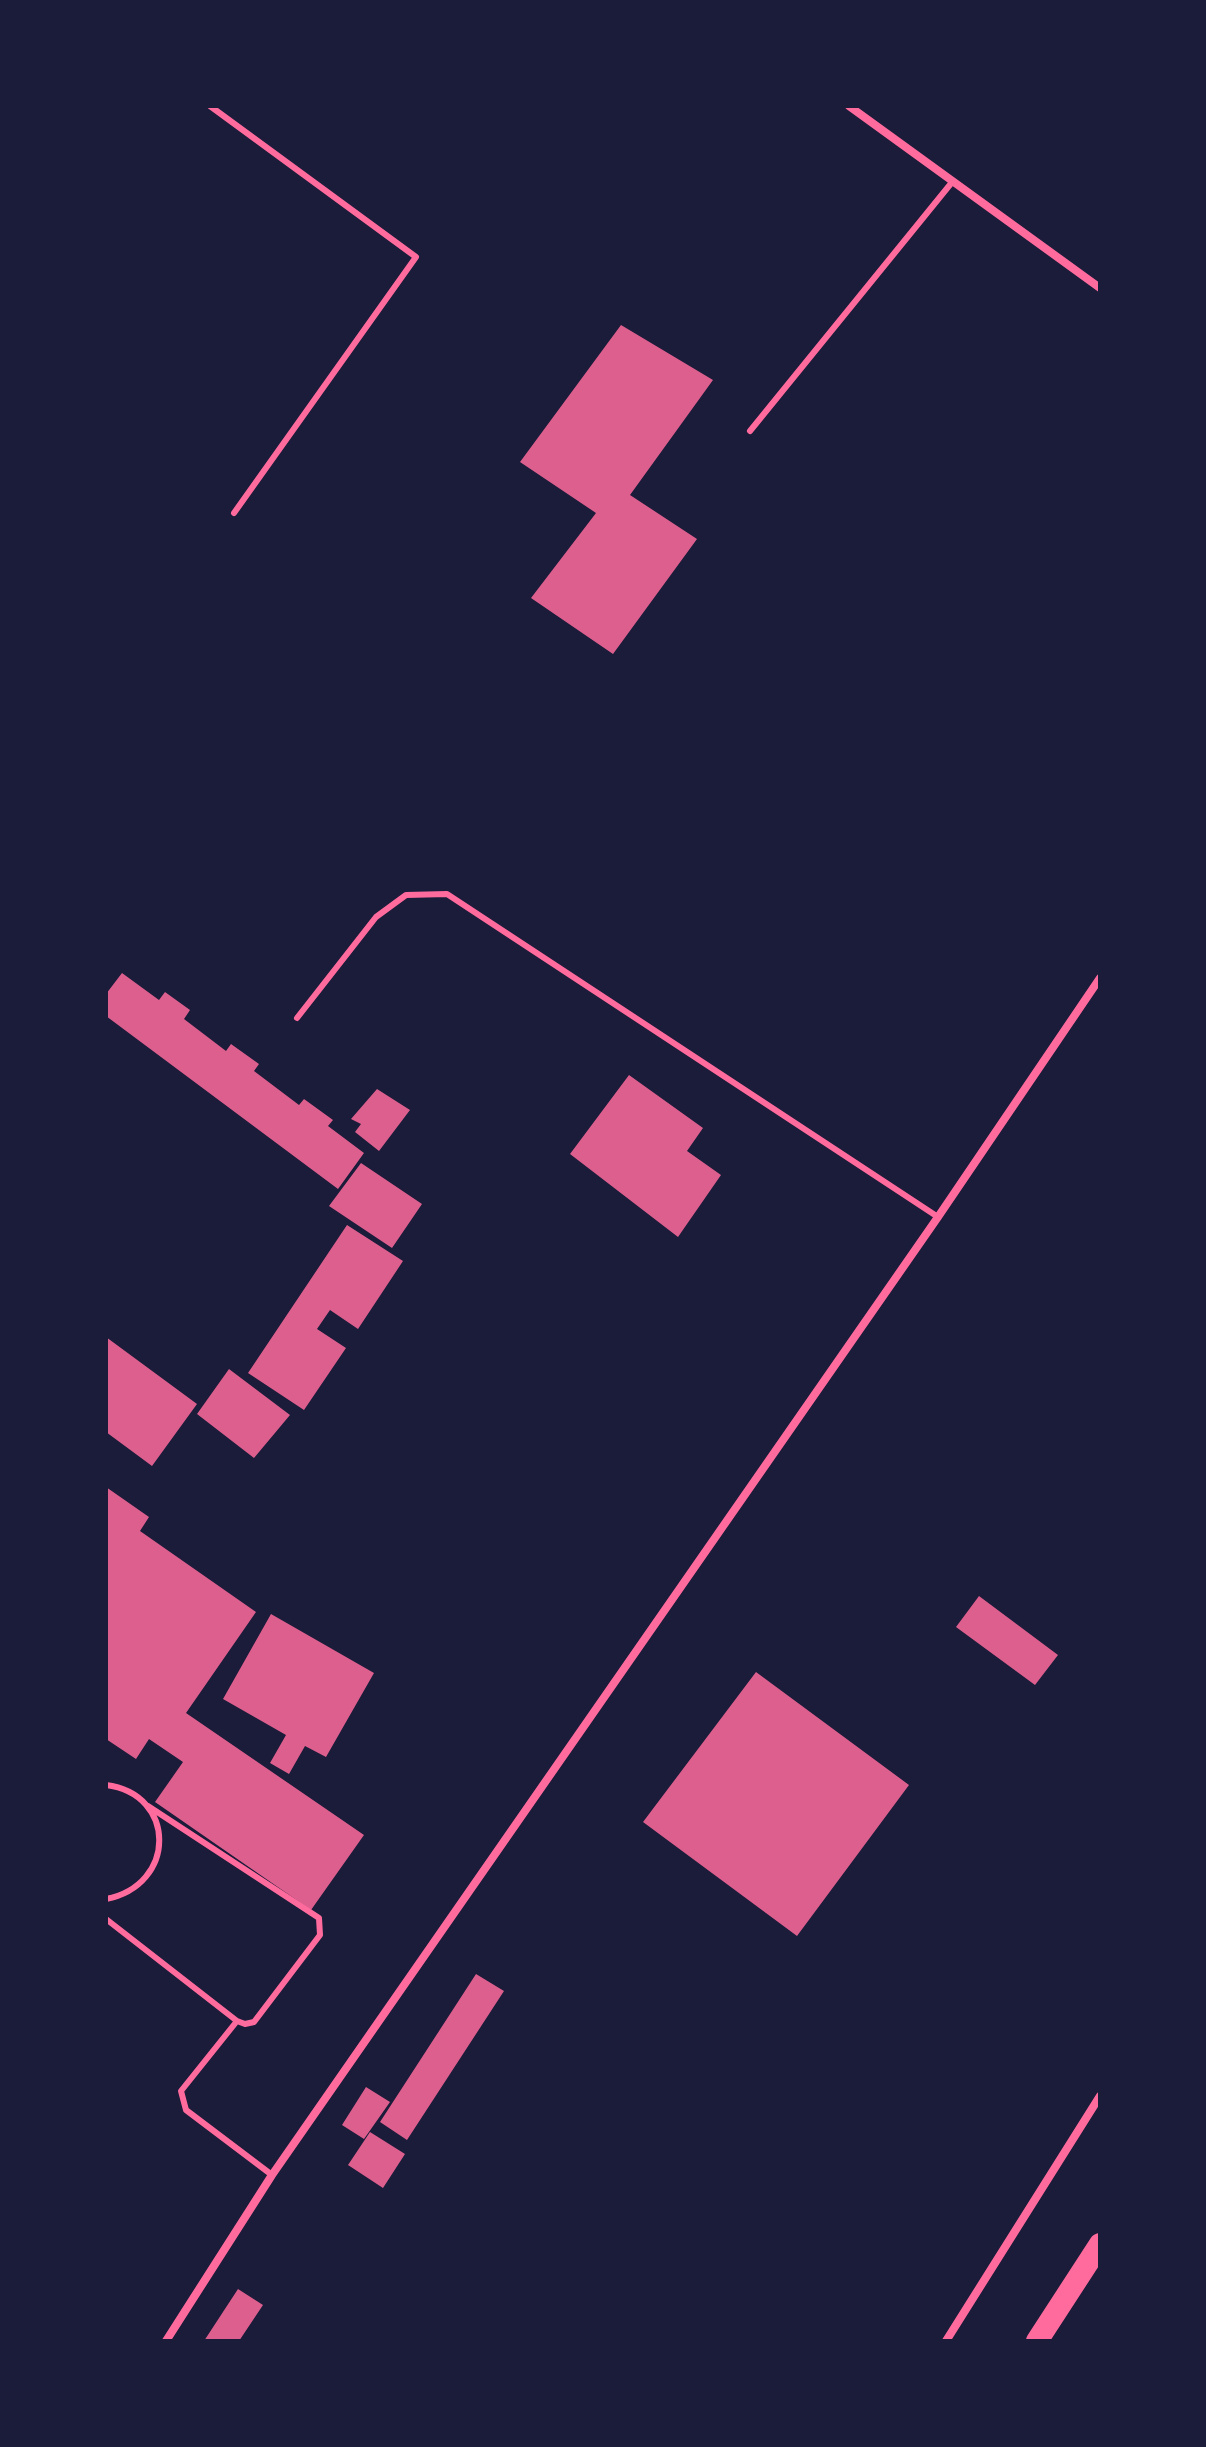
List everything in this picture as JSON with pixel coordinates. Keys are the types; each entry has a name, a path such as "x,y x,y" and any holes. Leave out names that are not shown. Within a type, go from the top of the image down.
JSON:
{"highway":[{"path":"1037,2341 1100,2244"}],"street":[{"path":"849,106 1100,288"},
{"path":"166,2341 272,2175 938,1217 1100,978"},
{"path":"946,2341 1100,2096"}],"lane":[{"path":"210,106 416,257 234,513"},
{"path":"750,431 953,181"},
{"path":"297,1018 376,917 406,895 447,894 938,1217"},
{"path":"106,1785 118,1786 134,1794 319,1918 320,1935 254,2022 245,2024 237,2021 106,1919"},
{"path":"106,1899 120,1897 137,1888 149,1875 157,1858 158,1831 148,1806"},
{"path":"237,2021 181,2091 186,2110 272,2175"}],"building":[{"path":"621,325 713,380 630,495 697,539 613,654 531,598 596,513 520,462"},
{"path":"122,973 159,1000 165,992 190,1010 184,1019 226,1051 231,1044 259,1064 254,1071 299,1105 304,1099 333,1120 328,1126 364,1153 338,1189 106,1016 106,994"},
{"path":"629,1075 703,1128 687,1151 721,1175 678,1237 570,1154"},
{"path":"377,1089 410,1110 379,1151 355,1132 361,1124 351,1119"},
{"path":"361,1163 422,1204 392,1248 329,1206"},
{"path":"347,1225 403,1261 358,1329 330,1310 317,1329 346,1348 304,1410 248,1373"},
{"path":"106,1337 197,1404 152,1466 106,1432"},
{"path":"229,1369 290,1415 254,1458 197,1414"},
{"path":"106,1487 149,1517 140,1531 256,1612 186,1713 364,1835 311,1910 155,1802 183,1762 149,1739 136,1759 106,1739"},
{"path":"979,1596 1058,1655 1035,1685 956,1627"},
{"path":"271,1614 374,1673 326,1757 305,1746 289,1774 270,1763 286,1735 223,1699"},
{"path":"756,1672 909,1785 797,1936 643,1822"},
{"path":"476,1974 504,1991 407,2140 380,2122"},
{"path":"366,2087 390,2102 364,2139 342,2125"},
{"path":"370,2132 405,2154 383,2188 348,2165"},
{"path":"238,2289 263,2305 239,2341 204,2341"}]}
